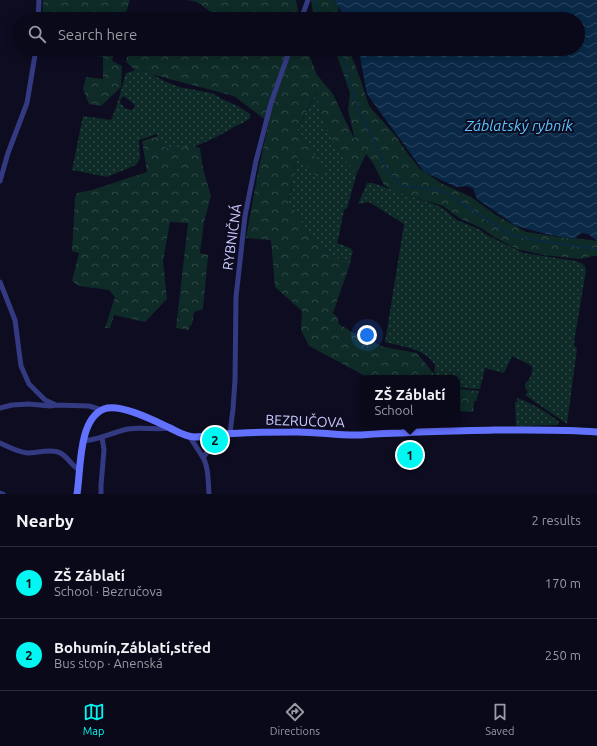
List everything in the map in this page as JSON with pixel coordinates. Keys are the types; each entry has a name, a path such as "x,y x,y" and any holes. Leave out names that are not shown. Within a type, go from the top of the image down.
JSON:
{"main road":[{"name":"BEZRUČOVA","path":"102,410 106,408 114,408 128,411 190,437 230,433 298,432 349,435 480,430 552,430 597,432"},
{"path":"78,494 83,441 86,429 95,415 102,410"}],"street":[{"path":"38,12 39,0"},
{"path":"304,12 308,0"},
{"path":"0,181 8,153 27,103 35,56"},
{"name":"RYBNIČNÁ","path":"230,433 235,380 236,297 245,216 256,161 271,104 288,56"},
{"path":"0,282 15,320 21,366 28,384 45,400 56,405"},
{"path":"0,408 12,405 29,404 50,406 89,406 102,410"},
{"path":"83,441 94,440 128,429 169,428"},
{"path":"203,457 209,451 210,436"},
{"path":"101,494 104,450 102,437"},
{"path":"190,437 203,457 208,476 208,494"},
{"path":"0,443 15,450 26,452 53,451 61,453 74,467 80,470"}],"green space":[{"path":"43,0 130,0 126,12 42,12"},
{"path":"188,0 296,0 299,12 211,12 197,2"},
{"path":"311,0 334,0 338,6 338,12 313,12"},
{"path":"95,56 113,56 112,61 122,66 121,87 101,106 89,104 83,89 86,77 103,79 103,57"},
{"path":"127,56 310,56 317,75 333,94 355,140 348,110 350,93 337,56 352,56 369,106 395,135 420,169 441,183 471,197 496,215 526,232 597,241 597,256 580,259 543,255 517,249 494,237 481,228 459,218 443,206 396,192 384,185 373,163 366,154 357,173 343,159 327,130 319,108 316,93 297,129 326,173 317,177 298,156 288,201 312,238 349,267 333,313 337,317 339,324 350,331 384,347 417,353 434,374 363,375 309,346 301,330 302,311 275,287 271,240 246,238 259,166 269,122 234,96 154,75 148,72 135,70 126,62"},
{"path":"136,70 148,72 179,87 212,93 238,106 250,114 250,118 199,145 180,149 161,145 157,134 139,140 140,158 136,165 107,177 72,170 83,116 111,120 118,103 126,73","holes":["124,96 135,105 133,110 126,109 120,103 121,98"]},
{"path":"317,92 319,108 327,130 343,158 357,173 347,208 344,210 337,243 353,250 349,267 312,238 288,202 298,156 317,176 325,173 297,129"},
{"path":"158,136 161,145 168,148 194,146 200,148 203,169 211,196 204,222 200,253 208,255 203,309 194,312 192,325 190,325 189,330 176,328 188,223 170,222 163,261 167,299 145,322 114,315 110,328 105,328 115,297 109,290 79,286 72,281 79,253 72,251 75,198 77,193 92,190 147,172 142,141"},
{"path":"367,183 373,183 436,205 444,209 457,220 479,229 487,235 524,253 576,261 585,266 586,271 575,336 574,345 577,349 567,424 525,395 528,392 525,384 531,376 532,366 512,356 504,373 485,368 480,389 475,389 460,387 460,375 434,375 435,365 425,355 413,349 385,342 404,224 369,202 358,204"},
{"path":"460,388 479,391 476,401 474,401 473,412 460,411"},
{"path":"517,398 528,402 545,412 559,422 558,425 516,426 515,402 517,402"}],"water":[{"name":"Záblatský rybník","path":"334,0 597,0 597,241 588,234 581,233 574,239 546,234 516,226 477,199 473,188 467,186 456,187 424,172 367,94 360,56 585,56 585,12 342,12"}],"waterway":[{"path":"316,0 317,12"},
{"path":"342,56 359,111 389,173 403,186 434,189 446,193 509,234 534,240 597,249"}],"place":[{"name":"Bohumín,Záblatí,střed","path":"215,440"},
{"name":"ZŠ Záblatí","path":"410,455"}]}
